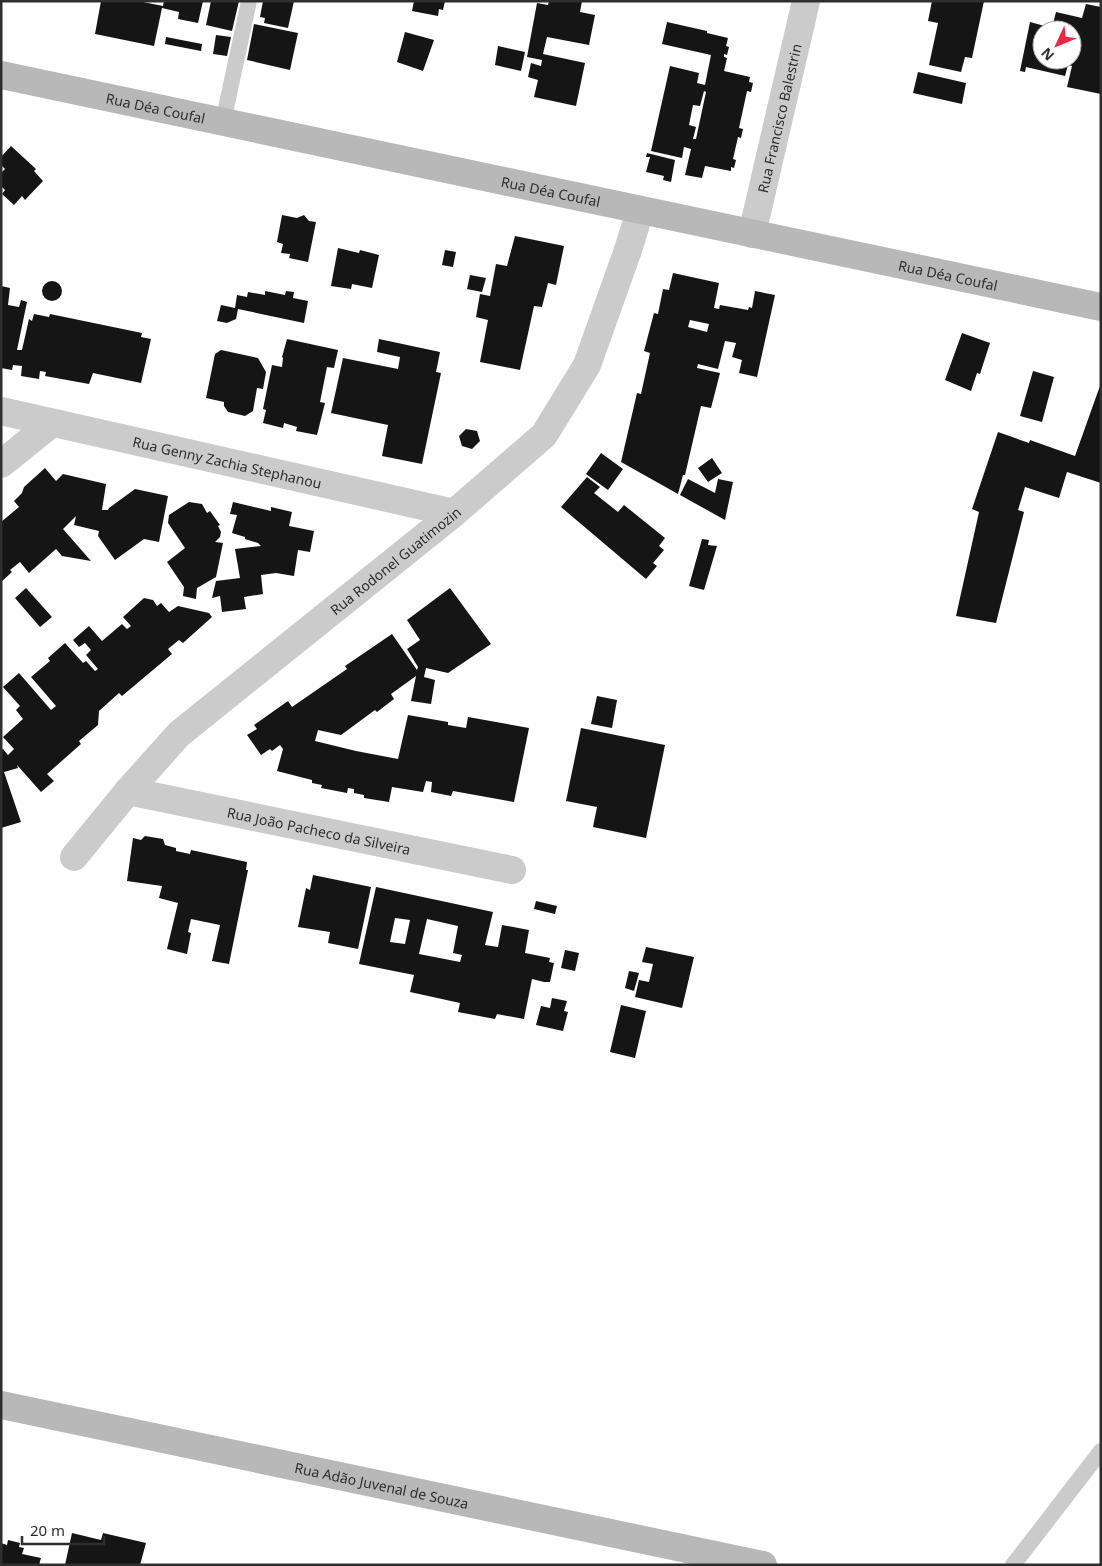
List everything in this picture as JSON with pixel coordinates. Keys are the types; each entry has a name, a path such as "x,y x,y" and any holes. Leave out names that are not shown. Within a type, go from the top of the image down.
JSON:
{"main road":[{"name":"Rua Déa Coufal","path":"1,75 1101,307"},
{"name":"Rua Adão Juvenal de Souza","path":"1,1405 763,1565"}],"street":[{"name":"Rua Francisco Balestrin","path":"752,234 806,1"},
{"name":"Rua Rodonel Guatimozin","path":"74,858 128,791 179,734 454,513 544,435 588,365 640,211"},
{"name":"Rua Genny Zachia Stephanou","path":"1,411 454,513"},
{"path":"1,464 52,423"},
{"name":"Rua João Pacheco da Silveira","path":"128,791 512,870"}],"lane":[{"path":"223,122 249,1"},
{"path":"1013,1565 1101,1451"}],"building":[{"path":"101,1 138,1 163,6 164,1 203,1 198,23 178,19 179,12 162,8 154,46 95,34"},
{"path":"211,1 239,1 232,31 206,25"},
{"path":"263,1 294,1 288,28 264,23 265,18 260,17"},
{"path":"414,1 445,1 443,10 439,9 438,16 412,11"},
{"path":"549,1 582,1 580,12 595,15 589,45 547,37 543,54 585,63 576,106 534,97 538,80 528,77 531,63 541,66 542,60 527,57 537,3 548,5"},
{"path":"932,1 984,1 972,58 965,57 961,72 929,65 938,23 928,21"},
{"path":"1086,4 1101,7 1101,94 1067,87 1071,70 1082,70 1082,20 1054,20 1056,12 1082,18"},
{"path":"667,22 728,38 726,46 729,47 727,55 724,54 724,57 727,58 724,71 750,77 749,82 753,83 751,92 747,91 739,128 743,129 741,138 738,137 733,159 736,160 734,168 731,167 731,171 705,166 702,178 685,175 691,149 684,147 682,158 651,151 670,66 699,73 697,83 705,85 711,55 662,44","holes":["704,91 706,92 696,139 693,139 696,127 689,125 693,105 700,106"]},
{"path":"1030,22 1032,23 1032,68 1026,67 1025,72 1020,71"},
{"path":"254,24 298,33 290,70 247,60"},
{"path":"405,32 434,40 423,71 397,62"},
{"path":"216,35 231,37 227,56 213,54"},
{"path":"166,37 202,44 201,51 165,44"},
{"path":"498,46 525,52 521,71 495,65"},
{"path":"1039,70 1067,70 1065,76"},
{"path":"918,72 966,83 962,104 913,93"},
{"path":"11,146 36,169 34,171 43,181 25,200 22,196 14,205 2,194 5,190 1,186 1,173 5,169 1,165 1,157"},
{"path":"647,153 675,160 671,182 663,180 664,176 646,172 650,157 646,157"},
{"path":"282,215 297,218 304,215 309,221 316,222 308,262 289,258 290,254 281,253 283,244 277,242"},
{"path":"515,236 564,246 556,285 548,283 542,307 534,306 520,370 480,362 488,320 476,317 480,294 490,296 496,264 507,266"},
{"path":"338,248 359,253 360,250 379,255 372,288 352,284 351,289 331,286"},
{"path":"445,250 456,252 453,267 442,265"},
{"path":"673,273 719,283 714,308 719,309 720,305 748,310 749,307 752,308 755,291 775,295 757,377 739,373 742,360 732,357 736,343 725,341 718,369 698,364 697,368 720,373 711,408 701,406 685,475 683,475 678,494 621,462 637,393 641,394 650,353 644,351 654,313 658,314 663,289 669,290","holes":["690,320 709,324 707,332 688,327"]},
{"path":"470,275 486,278 482,292 467,289"},
{"path":"52,281 59,284 62,291 59,298 52,301 45,298 42,291 45,284"},
{"path":"1,286 10,288 8,305 19,307 21,300 27,302 17,350 22,350 29,319 32,321 34,314 49,317 50,314 142,333 141,337 151,339 141,383 93,373 89,384 45,376 46,372 40,371 39,379 21,376 22,366 13,365 12,370 1,368"},
{"path":"265,291 285,295 286,291 294,292 293,298 308,301 304,323 238,309 236,319 227,323 217,321 221,305 235,308 237,295 247,297 248,292 265,295"},
{"path":"962,333 990,343 980,374 977,373 971,391 945,380"},
{"path":"287,339 338,350 334,368 327,367 320,402 325,403 317,435 296,431 297,427 284,423 283,428 263,423 266,410 263,409 272,365 282,367 282,357"},
{"path":"379,339 440,352 436,372 441,373 422,464 382,456 388,425 331,413 343,358 398,369 400,357 377,352"},
{"path":"221,350 258,358 266,372 263,389 257,388 253,411 245,416 228,412 224,402 206,398 215,354"},
{"path":"1033,371 1054,377 1042,422 1020,416"},
{"path":"1101,383 1101,483 1067,472 1059,498 1025,487 1018,510 1024,512 996,623 956,616 979,512 972,509 998,432 1029,443 1030,440 1075,456"},
{"path":"466,429 477,431 480,441 472,449 462,446 459,436"},
{"path":"601,453 623,469 608,490 586,474"},
{"path":"712,458 722,473 708,482 698,468"},
{"path":"45,468 56,481 63,474 106,484 102,510 108,510 135,489 168,496 159,542 144,539 115,560 98,536 99,531 74,525 76,516 63,529 91,561 62,556 56,549 29,573 20,562 10,570 12,572 1,582 1,522 19,507 14,501 22,493 24,487"},
{"path":"587,477 600,487 594,493 618,512 624,505 665,538 659,546 664,550 653,563 657,566 646,579 561,507"},
{"path":"688,479 715,493 718,479 733,482 725,520 680,495"},
{"path":"189,502 202,504 207,513 210,511 220,525 218,526 221,532 220,537 215,542 223,543 216,577 197,588 196,599 183,596 184,587 167,562 185,548 168,523 169,515"},
{"path":"233,502 271,511 271,507 292,512 289,526 314,531 310,552 298,550 294,576 276,573 261,575 263,594 244,597 246,609 222,612 220,596 212,598 216,581 240,578 235,549 261,546 258,543 245,539 245,537 232,533 237,515 230,514"},
{"path":"702,539 709,540 708,545 717,546 704,590 689,586"},
{"path":"26,588 52,617 40,627 15,598"},
{"path":"450,588 491,644 448,673 426,668 424,677 435,680 431,704 411,701 416,676 391,694 394,699 377,712 375,710 341,735 318,730 315,741 398,759 408,715 448,722 448,725 466,728 468,717 529,728 514,802 453,791 451,796 431,792 432,782 426,781 423,792 392,787 389,802 364,798 364,795 354,793 354,789 348,788 347,793 321,788 322,785 312,783 312,780 277,771 283,749 280,745 272,751 270,749 261,755 247,735 257,729 254,725 288,701 292,707 347,669 345,666 392,634 417,670 418,667 407,649 420,640 407,620"},
{"path":"144,598 153,600 157,606 161,603 169,612 178,606 209,613 212,617 183,643 179,640 168,649 172,654 122,696 119,693 99,711 98,725 79,741 81,744 47,774 54,781 41,792 17,765 18,768 4,772 21,822 1,828 1,749 8,755 14,749 3,737 23,719 16,710 20,706 3,687 19,673 51,710 56,706 31,677 50,661 48,658 65,643 83,663 86,661 95,671 98,669 86,655 91,650 85,643 79,647 73,640 89,626 102,641 122,624 127,629 131,626 123,617"},
{"path":"597,696 617,700 612,728 591,724"},
{"path":"581,728 665,745 646,838 593,827 597,807 566,801"},
{"path":"145,836 163,839 165,845 176,848 176,851 190,854 191,850 247,862 246,870 248,870 229,964 212,961 220,925 191,919 188,932 191,933 187,954 167,949 178,903 159,898 162,886 127,881 133,838 141,840"},
{"path":"313,875 371,887 358,949 328,943 330,932 298,927 306,888 310,890"},
{"path":"376,887 493,912 485,945 498,947 502,925 529,930 525,953 550,958 549,962 554,963 550,982 532,979 524,1019 497,1014 495,1019 458,1012 460,1003 410,992 414,975 359,964","holes":["395,918 410,920 405,944 390,942","427,919 458,926 453,953 462,955 460,962 419,954"]},
{"path":"536,901 557,906 555,914 534,909"},
{"path":"646,947 694,957 682,1008 635,997 639,980 649,982 653,964 642,962"},
{"path":"565,950 579,953 575,971 561,968"},
{"path":"629,971 639,973 634,991 625,988"},
{"path":"552,998 567,1001 564,1011 568,1012 563,1031 536,1025 541,1006 550,1008"},
{"path":"621,1005 646,1011 635,1058 610,1052"},
{"path":"72,1533 101,1540 103,1533 146,1543 140,1565 65,1565"},
{"path":"8,1540 20,1543 19,1547 24,1548 22,1554 41,1558 39,1565 1,1565 1,1543 7,1545"}]}
